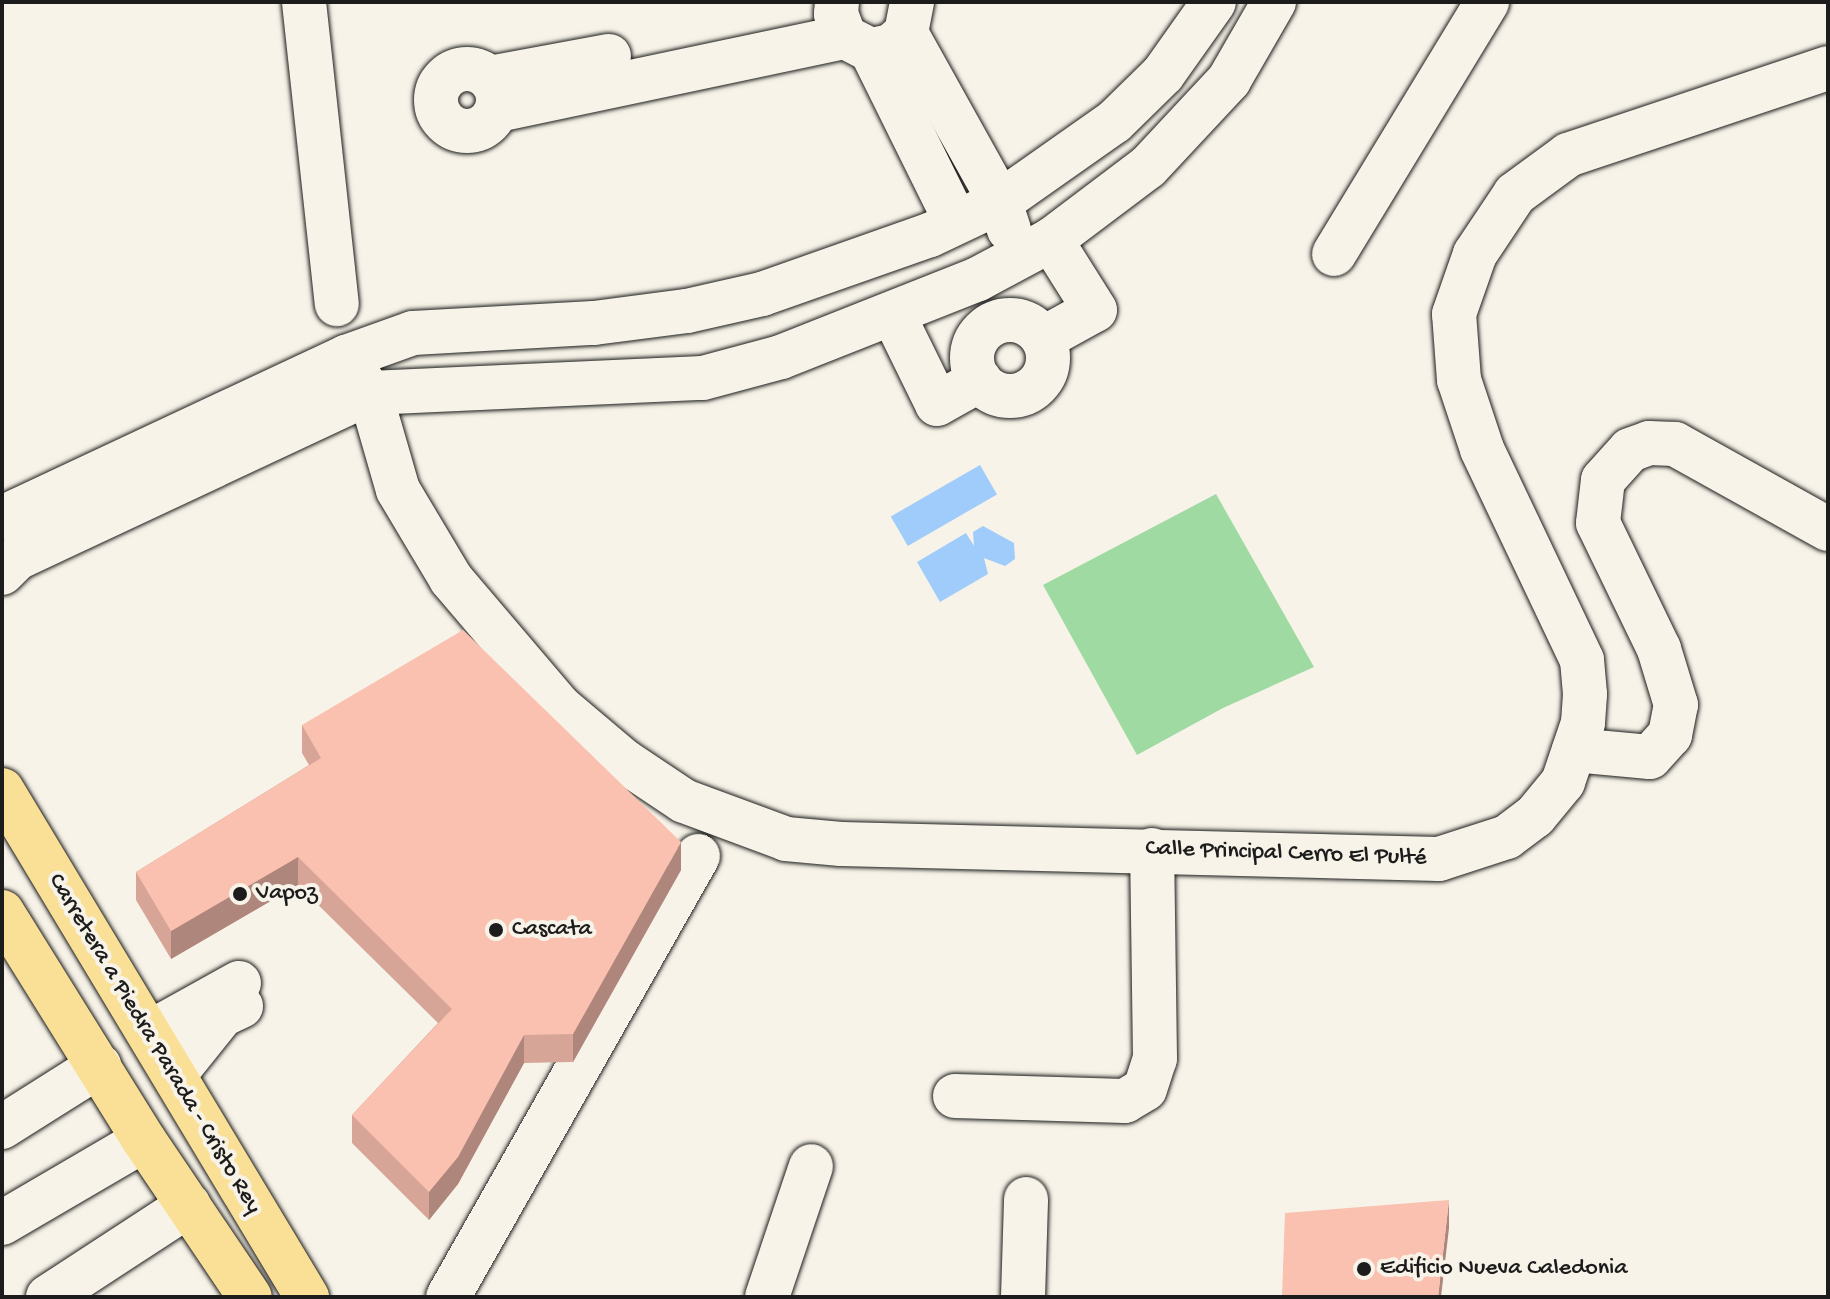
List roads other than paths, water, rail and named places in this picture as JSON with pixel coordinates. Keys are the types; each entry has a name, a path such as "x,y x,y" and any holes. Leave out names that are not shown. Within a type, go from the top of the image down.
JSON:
{"main road":[{"name":"Carretera a Piedra Parada - Cristo Rey","path":"2,790 307,1297"},
{"path":"2,912 144,1140 250,1297"}],"street":[{"path":"304,2 337,304"},
{"path":"2,518 346,357 413,333 594,323 729,301 956,222 1000,202 1114,122 1163,74 1214,2"},
{"path":"2,573 17,558 370,393 411,388 688,380 742,367 912,307 1051,240 1148,167 1188,129 1229,80 1274,2"},
{"path":"1334,254 1487,2"},
{"path":"880,19 1000,202 1009,228 1004,242 912,307"},
{"path":"494,94 880,19"},
{"path":"880,19 956,222"},
{"name":"Calle Principal Cerro El Pulté","path":"346,357 370,393 398,490 451,579 560,707 624,761 684,801 786,839 1439,859 1478,850 1507,837 1535,816 1563,782 1574,750 1585,694 1582,660 1482,449 1459,380 1454,314 1467,274 1498,213 1539,173 1568,155 1828,68"},
{"path":"912,307 937,404 980,380 1001,395 1027,393 1037,385 1049,361 1044,338 1095,310 1051,240"},
{"path":"729,301 742,367"},
{"path":"594,323 595,385"},
{"path":"1574,750 1650,757 1670,735 1676,705 1672,679 1598,523 1603,480 1630,450 1649,443 1675,444 1828,529"},
{"path":"955,1096 1125,1101 1145,1089 1155,1059 1152,850"},
{"path":"448,1297 698,856"},
{"path":"149,1033 240,994 174,1075"},
{"path":"3,1125 99,1066"},
{"path":"2,1223 144,1140"},
{"path":"767,1297 811,1166"},
{"path":"1023,1297 1026,1199"},
{"path":"48,1297 189,1205"}],"water":[{"path":"980,465 997,494 908,546 891,516"},
{"path":"983,526 1014,543 1015,559 1005,566 984,558 988,574 940,602 917,562 966,533 974,546 973,532"}],"place":[{"name":"Vapoz","path":"240,894"},
{"name":"Cascata","path":"496,930"},
{"name":"Edificio Nueva Caledonia","path":"1364,1269"}]}
